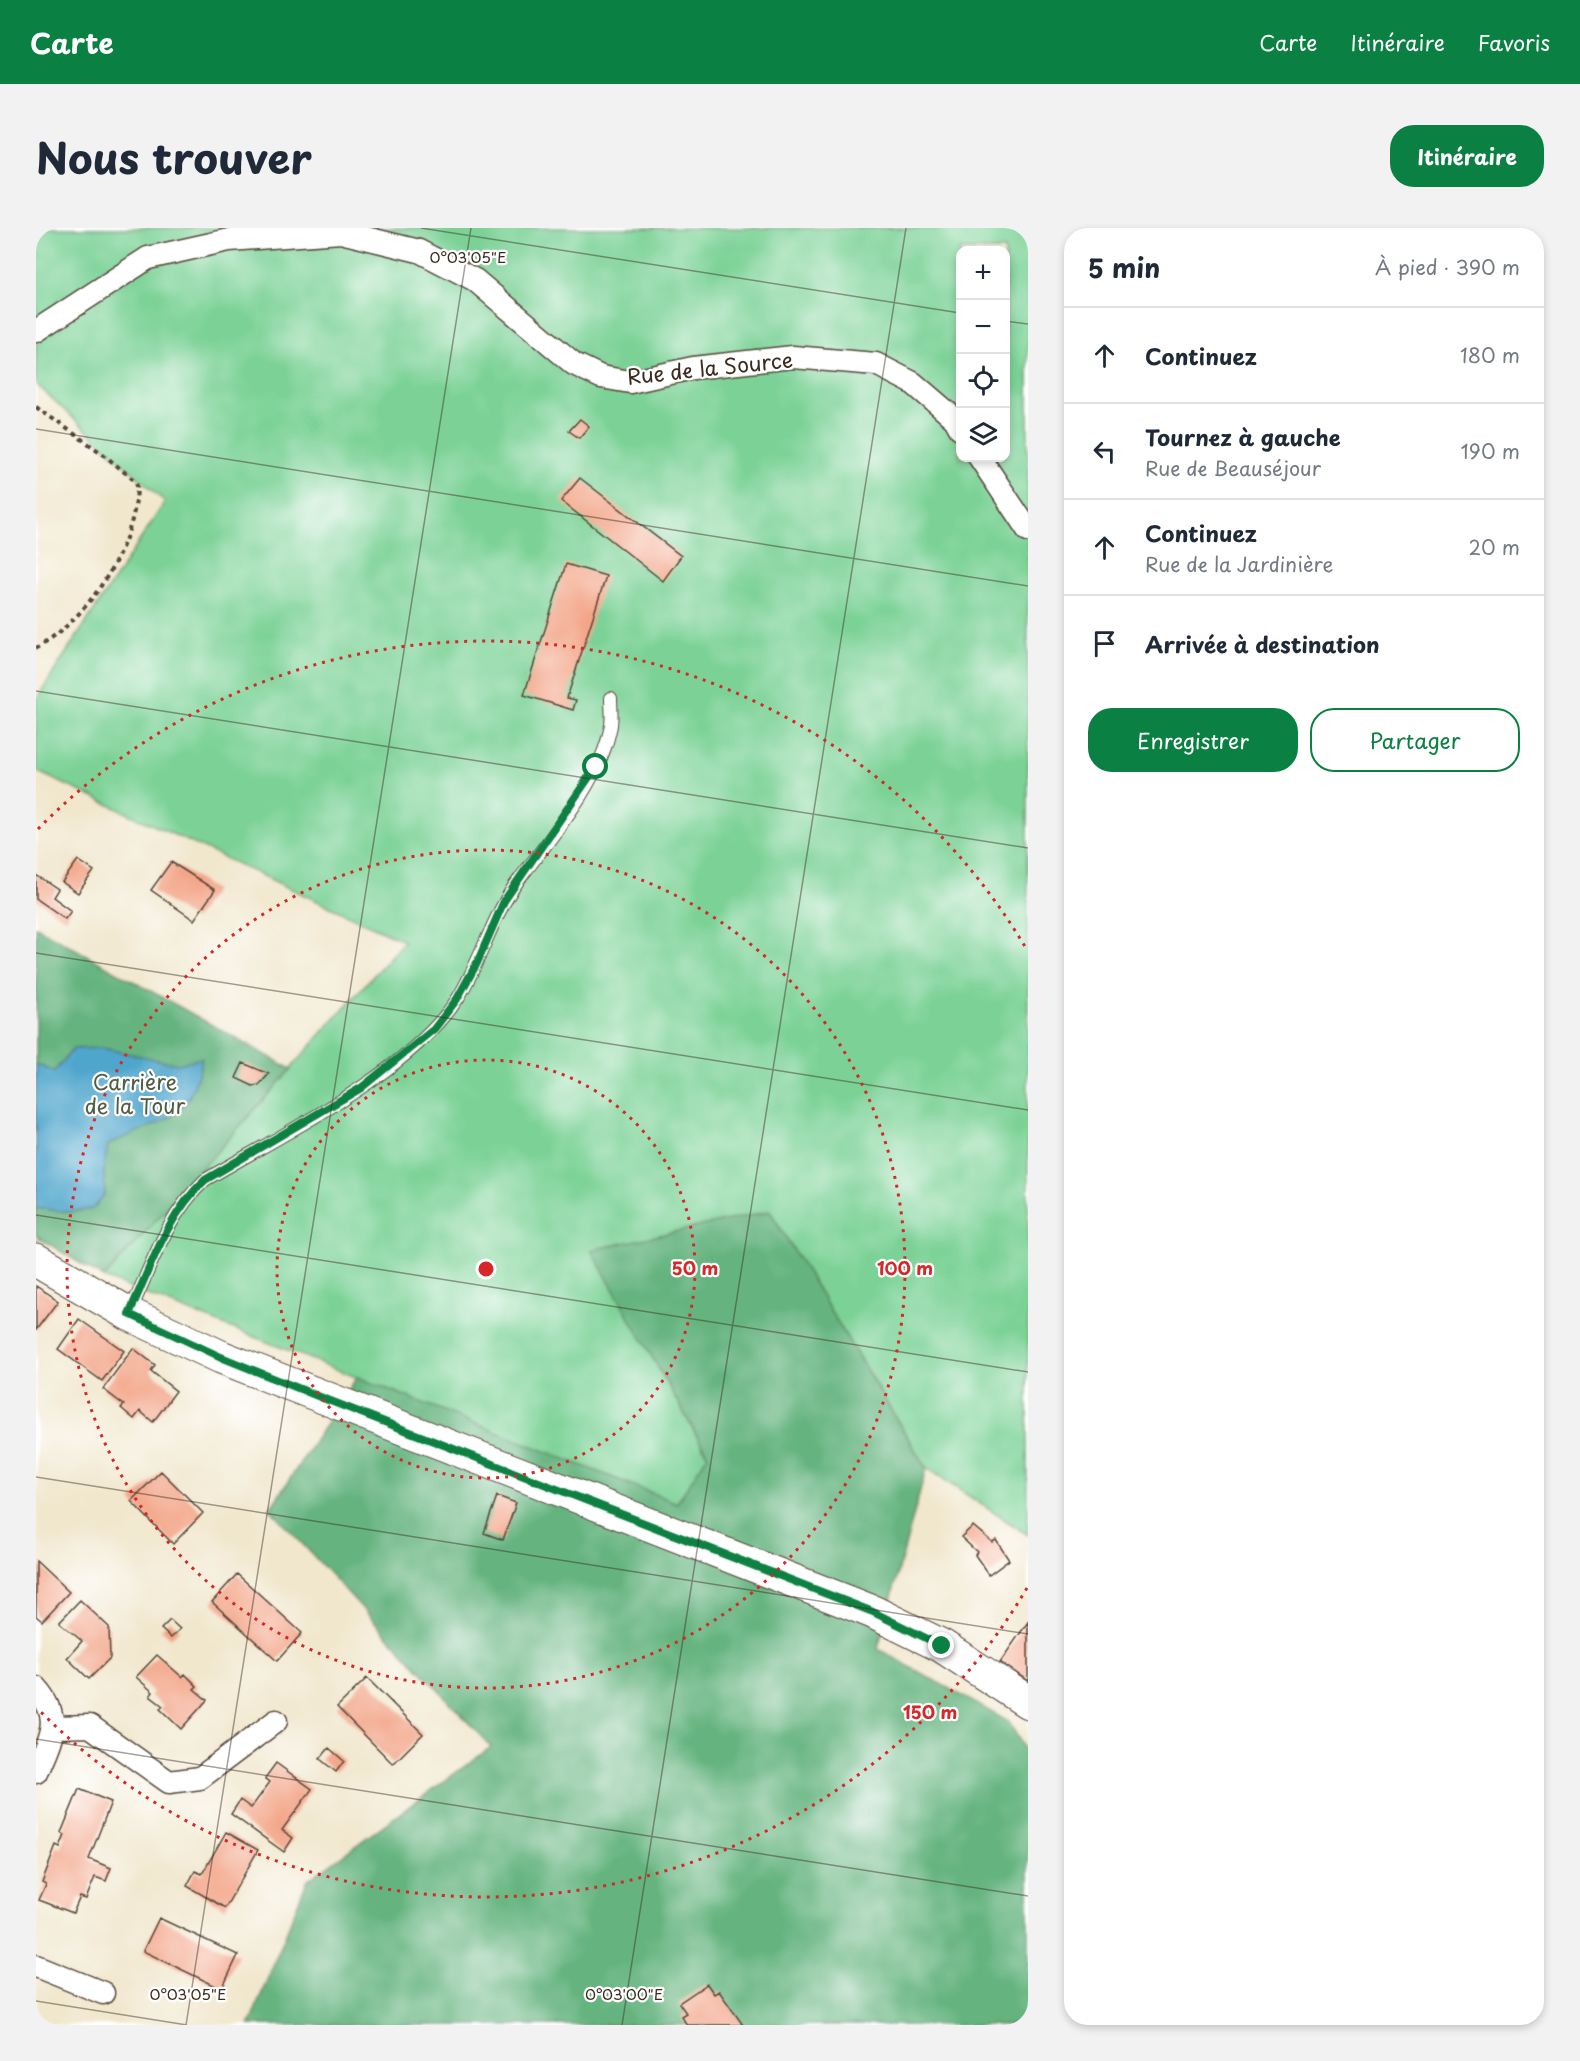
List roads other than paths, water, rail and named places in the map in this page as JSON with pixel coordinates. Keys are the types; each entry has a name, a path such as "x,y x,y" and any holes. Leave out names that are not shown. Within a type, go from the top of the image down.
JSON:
{"street":[{"name":"Rue de la Source","path":"36,331 148,258 229,240 341,232 419,251 475,280 573,364 601,377 630,382 693,368 793,357 876,364 913,383 956,421"},
{"path":"983,462 1028,530"},
{"path":"36,1260 129,1314 210,1352 873,1612 942,1646 1028,1702"},
{"path":"36,1688 45,1698 54,1727 36,1772"},
{"path":"54,1727 90,1726 169,1782 200,1778 276,1720"},
{"path":"36,1966 103,1993"}],"lane":[{"path":"129,1314 165,1233 191,1194 205,1180 361,1088 434,1029 467,981 504,901 596,767 611,729 611,698"}],"water":[{"path":"102,1048 178,1064 202,1058 196,1081 181,1109 158,1123 108,1145 104,1169 105,1194 93,1209 70,1212 36,1208 36,1064 54,1072 73,1049"}],"park label":[{"name":"Carrière de la Tour","path":"135,1095"}]}
